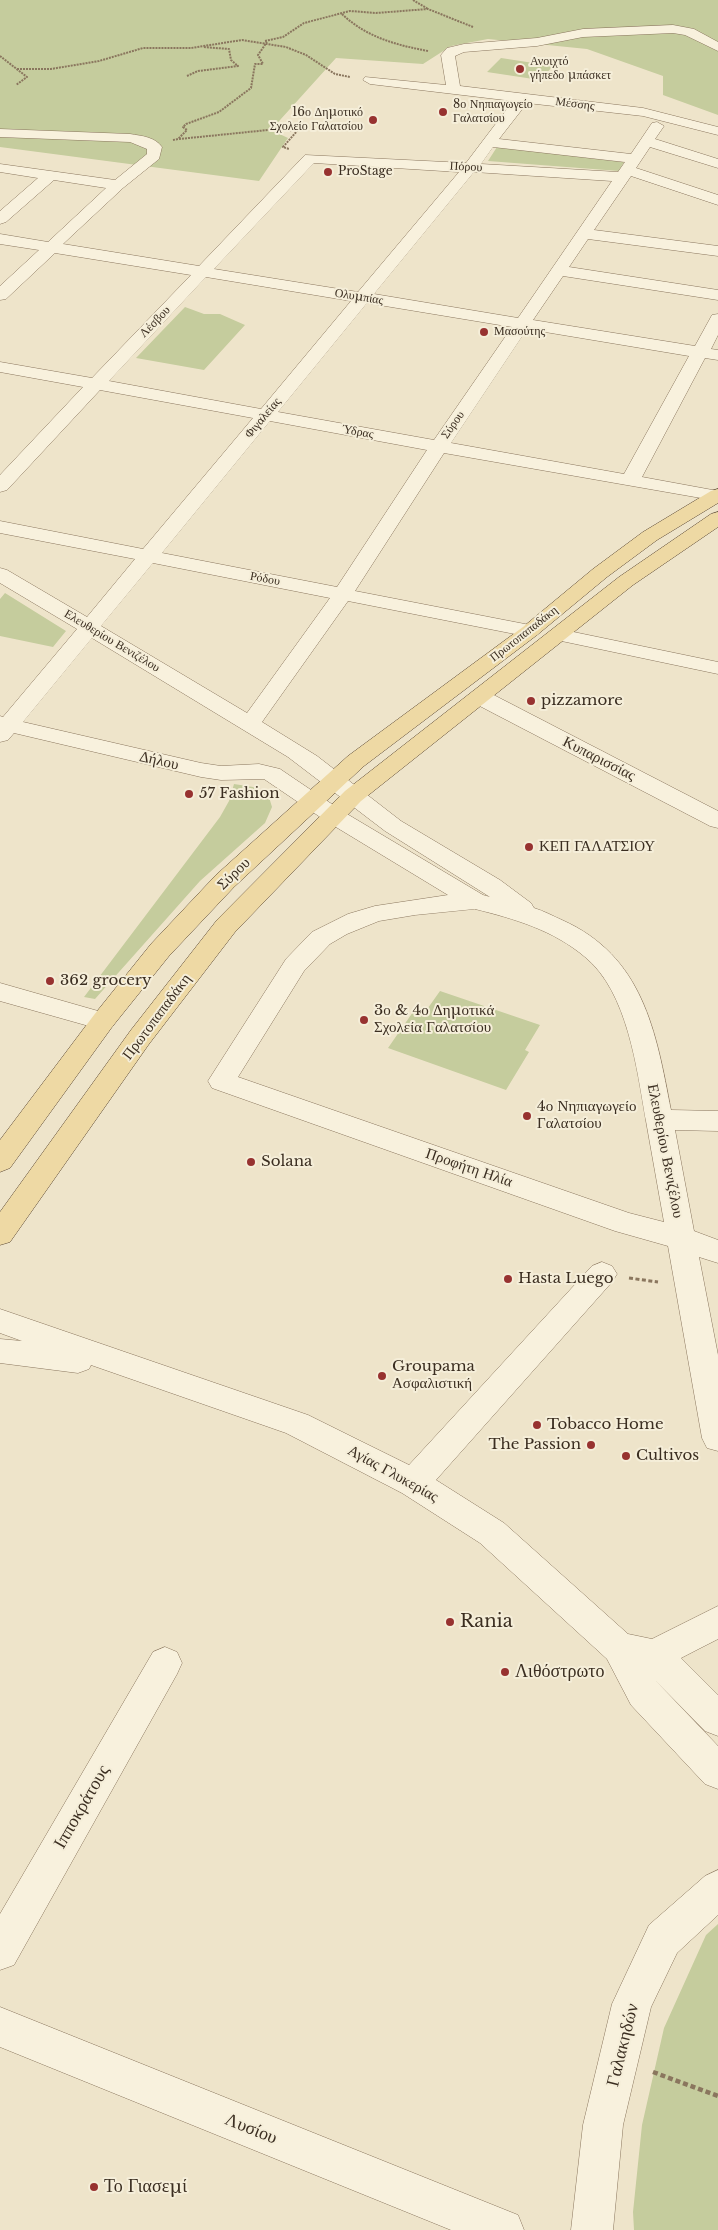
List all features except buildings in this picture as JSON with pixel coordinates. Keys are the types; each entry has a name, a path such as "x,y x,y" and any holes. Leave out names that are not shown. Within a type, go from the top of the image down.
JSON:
{"main road":[{"name":"Πρωτοπαπαδάκη","path":"0,1234 140,1037 226,926 323,809 336,780 356,761 530,631 600,573 643,541 717,495"},
{"name":"Πρωτοπαπαδάκη","path":"323,809 353,796 382,771 480,697 626,581 718,518"},
{"name":"Σύρου","path":"103,1021 160,950 225,881 323,809"},
{"path":"0,1161 103,1021"}],"street":[{"path":"454,90 448,55 452,51 464,48 537,42 583,33 673,29 689,32 718,47"},
{"name":"Μέσσης","path":"370,80 663,116 718,131"},
{"name":"Φιγαλείας","path":"2,728 89,627 471,167 523,98"},
{"name":"Σύρου","path":"250,724 343,594 439,446 657,126"},
{"path":"0,133 114,137 150,143 155,146 154,156 3,288"},
{"path":"647,141 718,164"},
{"path":"490,142 628,169"},
{"name":"Πόρου","path":"310,158 471,167 628,169 718,200"},
{"name":"Λέσβου","path":"0,486 310,158"},
{"path":"0,168 118,186"},
{"path":"0,220 51,175"},
{"path":"584,234 718,251"},
{"name":"Ολυμπίας","path":"0,239 709,353"},
{"path":"559,270 718,294"},
{"path":"630,481 709,353 718,320"},
{"name":"Ύδρας","path":"0,367 630,481 717,495"},
{"name":"Ρόδου","path":"0,527 530,631"},
{"name":"Ελευθερίου Βενιζέλου","path":"0,574 250,724 336,780"},
{"path":"559,635 718,668"},
{"name":"Κυπαρισσίας","path":"480,697 718,820"},
{"name":"Ελευθερίου Βενιζέλου","path":"224,709 237,721 251,747 253,756 250,766 242,771"},
{"name":"Δήλου","path":"2,728 126,758 220,773 242,771 272,774 298,790 323,809"},
{"path":"336,780 353,796"},
{"name":"Ελευθερίου Βενιζέλου","path":"353,796 394,826 503,892 529,915"},
{"name":"Ελευθερίου Βενιζέλου","path":"323,809 475,901 529,915 571,934 596,952 617,977 631,1003 641,1032 660,1120 718,1438"},
{"name":"Προφήτη Ηλία","path":"475,901 420,906 371,914 340,926 320,938 301,957 222,1081 625,1222 682,1238 718,1252"},
{"path":"0,992 103,1021"},
{"path":"660,1120 718,1121"},
{"path":"413,1483 602,1274"},
{"name":"Αγίας Γλυκερίας","path":"0,1321 297,1424 413,1483 492,1533 618,1648 643,1693 718,1772"},
{"name":"Αγίας Γλυκερίας","path":"0,1351 129,1367"},
{"path":"654,1655 718,1622"},
{"path":"618,1648 654,1655 718,1719"},
{"name":"Ιπποκράτους","path":"0,1951 165,1663"},
{"name":"Γαλακηδών","path":"592,2230 603,2125 632,2004 663,1939 718,1889"},
{"name":"Λυσίου","path":"0,2027 503,2230"}],"path":[{"path":"413,0 428,9 470,24 480,34 492,40 493,45"},
{"path":"262,42 283,37 304,23 342,14 428,9"},
{"path":"342,14 362,31 392,44 448,55"},
{"path":"17,69 51,69 99,61 143,48 191,48 242,40 267,42 306,55 335,74 370,80"},
{"path":"178,139 187,130 183,127 188,121 210,117 242,97 249,90 252,84 255,64 264,64 258,55 267,42"},
{"path":"187,76 198,71 238,66 231,60 229,48 199,46"},
{"path":"0,56 27,77 16,85"},
{"path":"150,143 278,128 297,131 284,147 310,158"},
{"path":"602,1274 690,1287"},
{"path":"643,2069 718,2096"}],"green space":[{"path":"0,0 718,0 718,115 663,95 663,76 587,49 488,39 451,46 423,64 336,58 271,130 288,138 259,181 0,147"},
{"name":"Ανοιχτό γήπεδο μπάσκετ","path":"501,58 553,66 540,80 487,72"},
{"path":"497,147 624,162 619,171 488,161"},
{"path":"185,307 204,314 220,314 245,325 204,370 136,358"},
{"path":"5,593 66,631 53,647 0,636 0,599"},
{"path":"234,784 253,787 269,797 272,807 265,823 200,881 95,999 84,997 220,817 229,801"},
{"path":"440,991 540,1025 525,1050 529,1052 506,1090 388,1048 413,1012 423,1015"},
{"path":"718,1924 718,2230 634,2230 633,2212 642,2125 664,2028 706,1935"}],"place":[{"name":"Ανοιχτό γήπεδο μπάσκετ","path":"520,69"},
{"name":"8ο Νηπιαγωγείο Γαλατσίου","path":"443,112"},
{"name":"16ο Δημοτικό Σχολείο Γαλατσίου","path":"373,120"},
{"name":"ProStage","path":"328,172"},
{"name":"Μασούτης","path":"484,332"},
{"name":"pizzamore","path":"531,701"},
{"name":"57 Fashion","path":"189,794"},
{"name":"ΚΕΠ ΓΑΛΑΤΣΙΟΥ","path":"529,847"},
{"name":"362 grocery","path":"50,981"},
{"name":"3ο & 4ο Δημοτικά Σχολεία Γαλατσίου","path":"364,1020"},
{"name":"4ο Νηπιαγωγείο Γαλατσίου","path":"527,1116"},
{"name":"Solana","path":"251,1162"},
{"name":"Hasta Luego","path":"508,1279"},
{"name":"Groupama Ασφαλιστική","path":"382,1376"},
{"name":"Tobacco Home","path":"537,1425"},
{"name":"The Passion","path":"591,1445"},
{"name":"Cultivos","path":"626,1456"},
{"name":"Rania","path":"450,1622"},
{"name":"Λιθόστρωτο","path":"505,1672"},
{"name":"Το Γιασεμί","path":"94,2187"}]}
